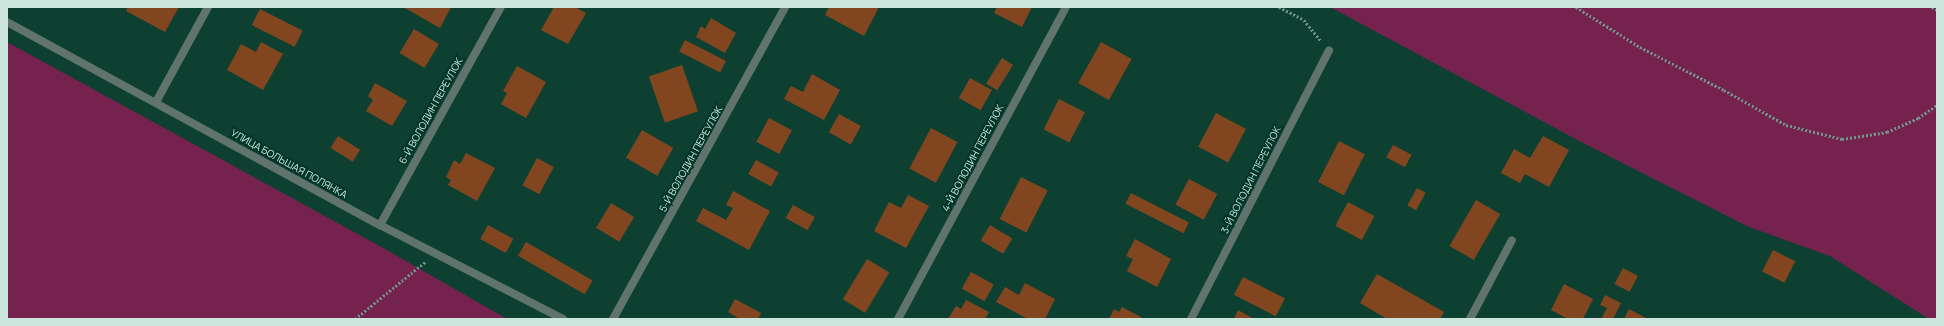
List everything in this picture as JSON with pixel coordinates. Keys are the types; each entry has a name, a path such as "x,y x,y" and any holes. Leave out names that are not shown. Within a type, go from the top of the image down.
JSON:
{"street":[{"path":"156,102 208,7"},
{"name":"6-Й ВОЛОДИН ПЕРЕУЛОК","path":"380,225 500,7"},
{"name":"5-Й ВОЛОДИН ПЕРЕУЛОК","path":"613,319 786,7"},
{"name":"4-Й ВОЛОДИН ПЕРЕУЛОК","path":"898,319 1066,7"},
{"name":"УЛИЦА БОЛЬШАЯ ПОЛЯНКА","path":"7,22 380,225 563,319"},
{"name":"3-Й ВОЛОДИН ПЕРЕУЛОК","path":"1191,319 1329,50"},
{"path":"1470,319 1512,240"}],"path":[{"path":"1279,7 1304,20 1329,50"},
{"path":"1576,7 1640,47 1724,90 1786,125 1842,139 1887,132 1918,118 1937,105"},
{"path":"1932,7 1937,10"},
{"path":"356,319 436,254"}],"shaded area":[{"path":"1330,7 1937,7 1937,319 1929,319 1830,256 1749,227 1585,144"},
{"path":"7,42 385,249 507,319 7,319"}],"building":[{"path":"128,7 179,7 165,32 126,11"},
{"path":"403,7 451,7 440,28"},
{"path":"554,7 575,7 586,13 568,44 541,30"},
{"path":"829,7 879,7 864,36 825,15"},
{"path":"997,7 1032,7 1022,27 994,13"},
{"path":"260,9 303,31 295,47 252,25"},
{"path":"711,18 736,33 725,53 696,37 701,26 705,29"},
{"path":"414,29 439,44 424,68 400,53"},
{"path":"685,40 726,61 720,72 679,52"},
{"path":"261,42 283,54 263,90 227,70 241,44 256,52"},
{"path":"1101,42 1132,59 1109,100 1078,83"},
{"path":"1002,58 1013,65 997,90 986,83"},
{"path":"682,65 698,111 665,123 649,76"},
{"path":"517,66 546,82 526,118 501,104 507,93 503,91"},
{"path":"812,74 840,90 824,120 784,99 791,86 803,92"},
{"path":"970,78 992,90 981,110 959,98"},
{"path":"375,83 407,101 392,126 366,111 373,100 368,96"},
{"path":"1059,99 1085,112 1069,142 1044,129"},
{"path":"1216,113 1246,129 1228,163 1198,147"},
{"path":"839,114 861,126 851,144 829,132"},
{"path":"769,118 792,130 779,154 756,142"},
{"path":"931,128 957,142 936,183 909,169"},
{"path":"642,130 673,148 657,176 626,158"},
{"path":"338,136 360,150 353,162 331,148"},
{"path":"1543,136 1569,150 1549,187 1525,174 1520,183 1501,173 1514,149 1530,158"},
{"path":"1339,141 1365,154 1344,195 1318,182"},
{"path":"1393,145 1412,155 1405,167 1386,157"},
{"path":"466,153 495,168 477,201 448,185 451,180 446,177 454,160 460,164"},
{"path":"537,158 554,167 539,194 522,185"},
{"path":"756,160 779,173 771,187 748,174"},
{"path":"1021,177 1048,191 1026,232 1000,219"},
{"path":"1189,179 1217,194 1204,220 1175,205"},
{"path":"1417,188 1426,193 1416,210 1407,205"},
{"path":"733,191 770,211 749,250 696,221 703,208 726,220 733,208 726,205"},
{"path":"1131,193 1189,223 1183,233 1126,204"},
{"path":"908,195 929,206 906,248 874,231 889,202 901,208"},
{"path":"1476,200 1500,214 1474,260 1450,246"},
{"path":"1348,202 1374,216 1362,240 1335,226"},
{"path":"611,203 634,217 619,242 596,228"},
{"path":"793,205 815,217 808,230 786,218"},
{"path":"488,225 513,239 506,253 480,239"},
{"path":"990,225 1012,238 1003,254 981,240"},
{"path":"1135,239 1171,259 1157,287 1127,271 1133,259 1126,256"},
{"path":"526,242 593,280 585,294 518,256"},
{"path":"1773,250 1795,261 1784,283 1762,271"},
{"path":"867,259 889,272 865,313 843,299"},
{"path":"1623,268 1638,276 1630,292 1615,284"},
{"path":"971,272 994,285 985,301 962,289"},
{"path":"1377,274 1444,312 1440,319 1387,319 1360,303"},
{"path":"1243,277 1285,298 1276,316 1234,295"},
{"path":"1025,283 1055,299 1045,319 1028,319 996,302 1005,287 1019,295"},
{"path":"1564,284 1593,299 1583,319 1568,319 1551,310"},
{"path":"1605,295 1621,303 1613,319 1601,319 1607,308 1600,305"},
{"path":"735,299 761,313 758,319 738,319 728,312"},
{"path":"966,300 989,312 985,319 948,319 956,306 961,309"},
{"path":"1122,307 1141,317 1141,319 1109,319 1114,309 1119,312"},
{"path":"1629,309 1648,319 1624,319"},
{"path":"1238,310 1254,319 1234,319"}]}
